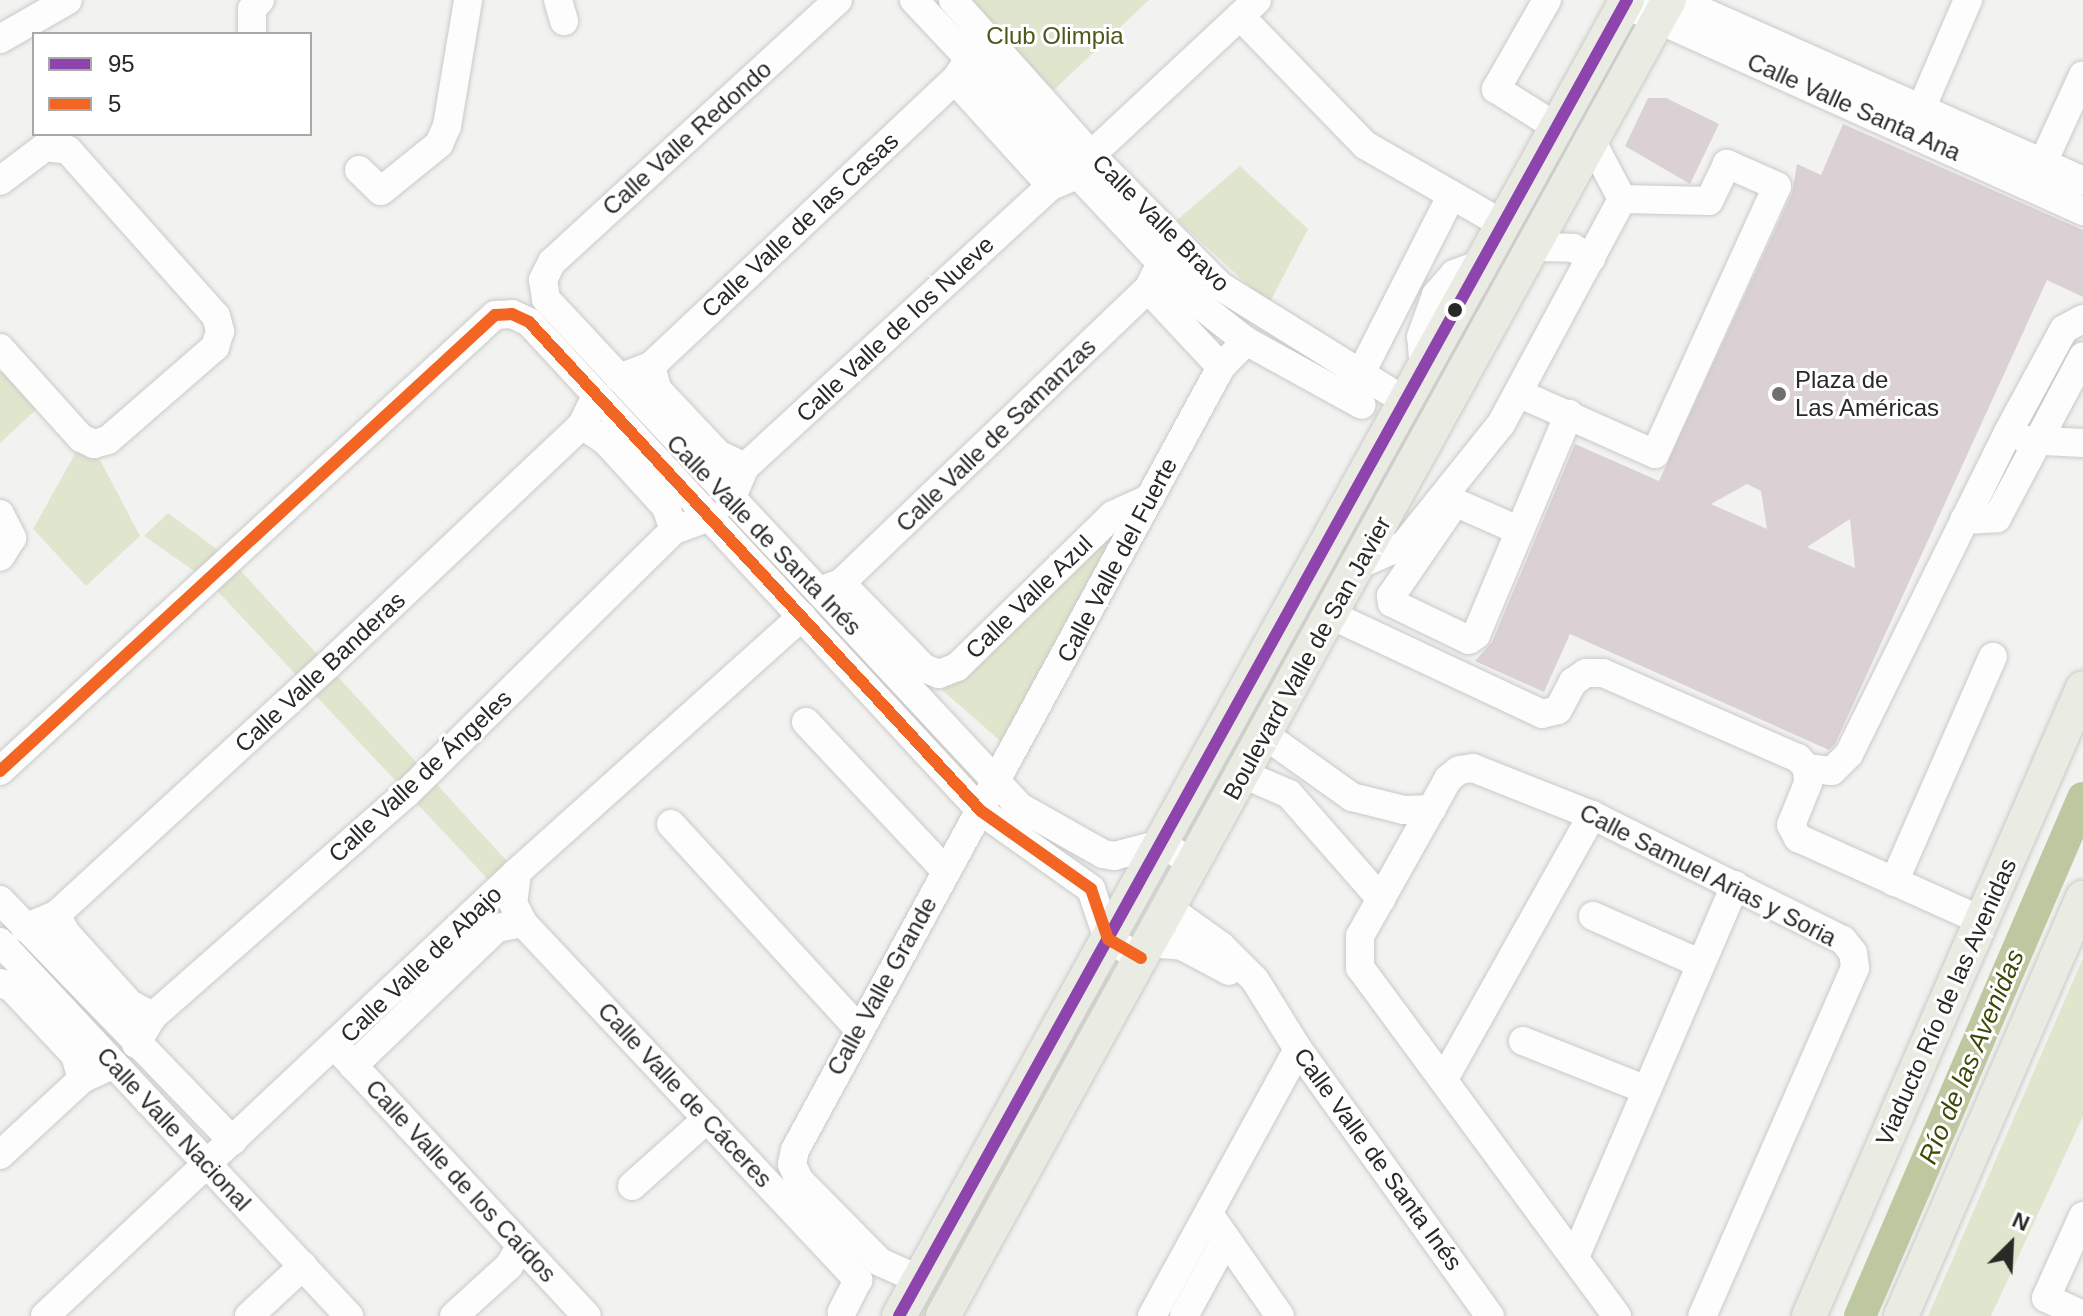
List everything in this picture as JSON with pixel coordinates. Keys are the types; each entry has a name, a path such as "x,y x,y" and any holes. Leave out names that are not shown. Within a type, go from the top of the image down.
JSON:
{"main road":[{"name":"Boulevard Valle de San Javier","path":"899,1316 1626,2"},
{"name":"Boulevard Valle de San Javier","path":"943,1316 1669,7"},
{"path":"1484,261 1526,262"},
{"name":"Viaducto Río de las Avenidas","path":"1809,1316 2083,688"},
{"path":"1901,1316 2083,898"}],"street":[{"path":"0,39 68,0"},
{"path":"252,32 252,9 260,0"},
{"path":"359,170 381,191 439,144 447,126 468,0"},
{"name":"Calle Valle Redondo","path":"543,280 552,262 838,0"},
{"name":"Calle Valle Bravo","path":"914,0 962,69 1085,164 1220,286 1262,316 1362,371 1406,402"},
{"name":"Calle Valle Bravo","path":"953,0 1085,164 1154,277 1246,341 1362,405"},
{"path":"1547,0 1496,89 1558,128"},
{"path":"1921,109 1968,0"},
{"name":"Calle Valle Santa Ana","path":"1626,2 1732,11 1890,109 1921,109 2037,175 2083,211"},
{"name":"Calle Valle Santa Ana","path":"1669,7 2037,175 2083,181"},
{"path":"1248,8 1335,120 1365,145 1504,225"},
{"name":"Calle Valle de los Nueve","path":"720,509 745,467 1051,186 1085,164 1248,8"},
{"path":"962,69 1051,186"},
{"name":"Calle Valle de las Casas","path":"619,378 651,366 962,69"},
{"path":"2037,175 2083,75"},
{"path":"1592,142 1622,199"},
{"path":"0,181 45,147 68,150 216,316 220,331 215,347 108,440 94,444 81,438 1,351"},
{"path":"1518,393 1655,454 1777,186 1727,164 1709,201 1622,199"},
{"path":"1362,371 1451,196"},
{"path":"1358,565 1404,545 1449,499 1501,424 1622,199"},
{"path":"1526,262 1573,248 1592,258"},
{"path":"1154,277 1221,367"},
{"name":"Calle Valle de Samanzas","path":"830,587 1154,277"},
{"name":"Calle Valle de Santa Inés","path":"543,280 546,299 619,378 661,445"},
{"name":"Calle Valle de Santa Inés","path":"0,771 495,315 512,314 529,322 596,396 661,445 720,509 802,616 981,811 1082,880 1098,901 1108,939 1145,951 1198,952 1267,1002"},
{"path":"1807,768 1832,771 1849,754 2007,434 2064,329 2083,319"},
{"name":"Calle Valle del Fuerte","path":"981,811 1221,367 1246,341"},
{"path":"1964,520 1997,518 2040,445 2083,356"},
{"path":"651,366 657,389 718,454 745,467"},
{"name":"Calle Valle Banderas","path":"25,928 56,915 582,425 596,396"},
{"path":"1449,499 1435,539 1391,596 1392,603 1469,640 1476,635 1569,414"},
{"path":"582,425 606,441 666,507 674,530"},
{"path":"2007,434 2040,445 2083,443"},
{"name":"Calle Valle Azul","path":"830,587 924,668 939,674 957,667 1113,515 1150,498"},
{"path":"1449,499 1520,531"},
{"name":"Calle Valle de Santa Inés","path":"720,509 830,587 996,785 1067,836 1114,856 1161,844"},
{"name":"Calle Valle de Ángeles","path":"136,1044 153,1016 406,794 674,530 720,509"},
{"path":"0,514 12,538 0,557"},
{"path":"1331,615 1542,714 1558,710 1573,682 1586,673 1603,673 1798,758 1807,768 1808,783 1791,825 1798,838 1983,921"},
{"name":"Calle Valle de Abajo","path":"344,1056 517,872 802,616"},
{"path":"1894,882 1993,657"},
{"path":"806,722 946,871"},
{"path":"1265,735 1352,797 1404,810 1432,809"},
{"name":"Calle Samuel Arias y Soria","path":"1617,1316 1360,968 1360,936 1448,779 1459,770 1473,768 1592,815 1843,940 1853,953 1855,968 1702,1316"},
{"path":"1243,774 1289,794 1381,899"},
{"name":"Calle Valle Grande","path":"792,1164 795,1150 857,1027 981,811"},
{"path":"1444,1079 1592,815"},
{"path":"671,824 857,1027"},
{"path":"1161,844 1194,863"},
{"path":"517,872 513,903 523,923"},
{"path":"1575,1257 1735,885"},
{"name":"Calle Valle Nacional","path":"0,900 79,986 233,1141"},
{"name":"Calle Valle de Santa Inés","path":"1168,908 1240,962 1298,1049 1490,1316"},
{"path":"56,915 66,933 130,1004 153,1016"},
{"path":"1593,916 1699,963"},
{"name":"Calle Valle de Abajo","path":"45,1316 233,1141 344,1056 497,928 523,923"},
{"name":"Calle Valle de Cáceres","path":"523,923 858,1280 842,1312"},
{"name":"Calle Valle Nacional","path":"1,947 59,1005 349,1316"},
{"path":"0,983 11,987 75,1055 82,1079"},
{"path":"59,1005 79,986"},
{"path":"1523,1041 1647,1090"},
{"path":"1152,1316 1298,1049"},
{"name":"Calle Valle de los Caídos","path":"344,1056 587,1316"},
{"path":"0,1155 82,1079 114,1064"},
{"path":"632,1186 707,1119"},
{"name":"Calle Valle de Cáceres","path":"792,1164 799,1180 880,1262 920,1280"},
{"path":"1209,1214 1280,1316"},
{"path":"2083,1216 2046,1298 2083,1315"},
{"path":"1184,1316 1226,1239"},
{"path":"454,1316 509,1266 521,1245"},
{"path":"249,1316 303,1266"}],"green space":[{"name":"Club Olimpia","path":"966,0 1149,0 1054,90"},
{"path":"1628,23 1639,29 1515,253 1503,247"},
{"path":"1240,166 1308,229 1269,304 1177,220"},
{"path":"1486,279 1497,285 1194,836 1183,830"},
{"path":"0,372 7,373 39,407 0,443"},
{"path":"76,452 100,460 140,536 86,586 33,529"},
{"path":"168,513 230,559 517,872 498,890 207,580 144,536"},
{"path":"1115,533 1005,745 942,690"},
{"path":"2083,958 2083,1116 1991,1316 1928,1316"},
{"path":"1106,972 1116,978 929,1316 916,1316"}],"building":[{"path":"1648,98 1666,98 1719,124 1690,184 1625,146"},
{"path":"1843,124 2083,230 2083,297 2047,280 1835,744 1829,750 1570,634 1544,692 1475,661 1492,642 1575,444 1659,481 1792,193 1797,164 1821,175","holes":["1747,484 1761,491 1767,529 1711,504","1850,519 1855,568 1807,547"]}],"waterway":[{"name":"Río de las Avenidas","path":"1860,1316 2083,798"}],"transit line":[{"name":"95","path":"899,1316 1627,0"},
{"name":"5","path":"0,771 495,315 512,314 529,322 981,811 1091,889 1108,939 1141,958"}],"place":[{"name":"Plaza de Las Américas","path":"1779,394"}]}
